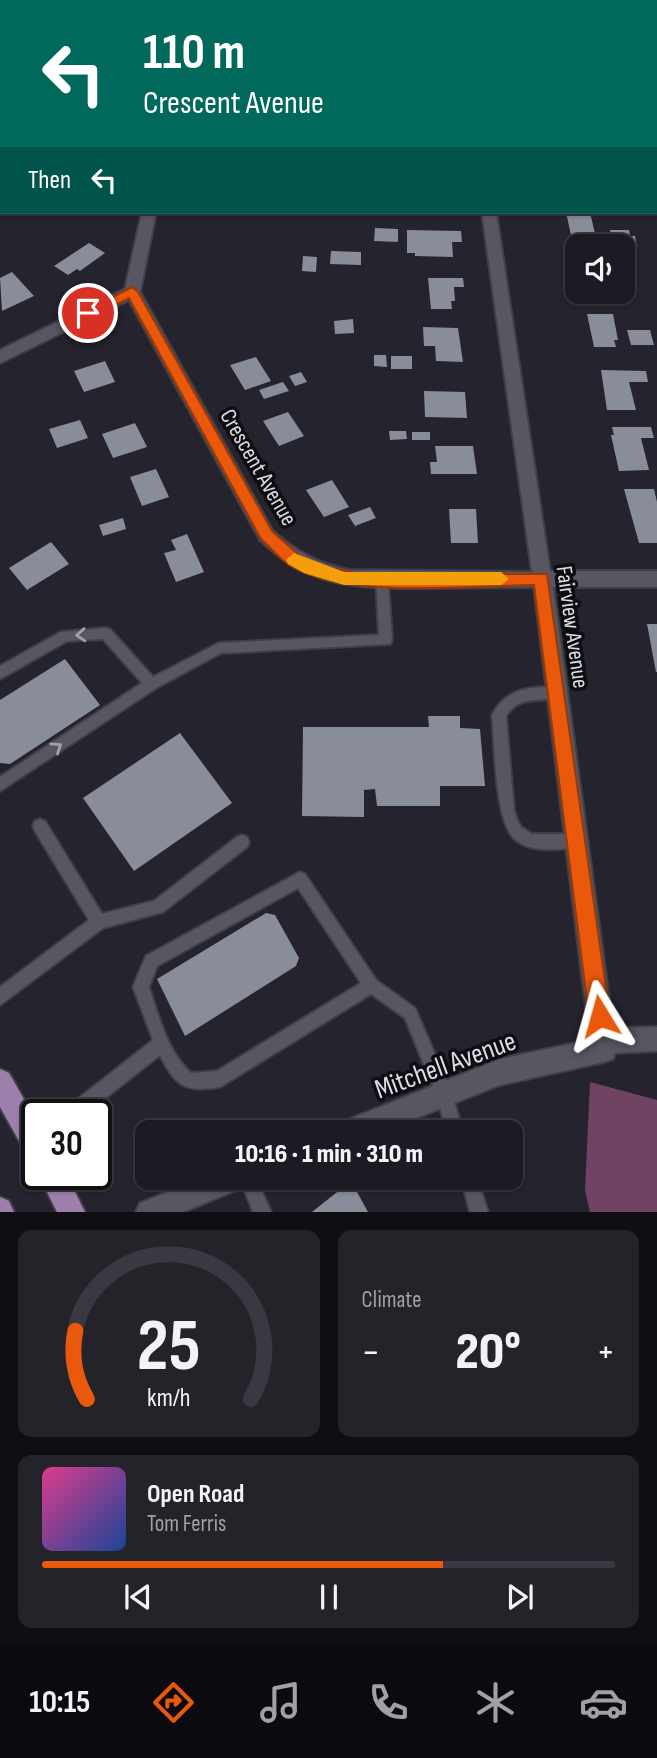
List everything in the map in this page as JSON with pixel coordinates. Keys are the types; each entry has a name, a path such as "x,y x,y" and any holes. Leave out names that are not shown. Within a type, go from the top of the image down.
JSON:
{"main road":[{"path":"0,1082 21,1118"},
{"path":"60,1190 72,1212"}],"street":[{"path":"0,357 132,292 149,214"},
{"name":"Fairview Avenue","path":"489,214 557,693 603,1046"},
{"name":"Crescent Avenue","path":"132,292 266,535 282,551 310,568 344,579 657,579"},
{"name":"Mitchell Avenue","path":"379,1120 500,1072 603,1046 657,1039"},
{"path":"149,1212 205,1190"}],"lane":[{"path":"0,785 151,684 219,648 386,640 382,580"},
{"path":"0,673 65,636 106,633 151,684"},
{"path":"557,693 529,693 514,697 504,704 499,715 507,810 509,822 516,834 527,841 576,841"},
{"path":"40,827 99,922"},
{"path":"0,997 99,922 158,907 242,842"},
{"path":"371,985 220,1079 200,1083 183,1077 162,1043 141,987 151,961 300,879 371,985 410,1013 444,1094 452,1120"},
{"path":"91,1099 162,1043"},
{"path":"253,1190 262,1212"},
{"path":"473,1190 479,1212"}],"shaded area":[{"path":"590,1082 657,1100 657,1212 590,1212 585,1190"}],"building":[{"path":"566,214 590,214 595,234 571,234"},
{"path":"375,228 398,229 398,242 374,241"},
{"path":"407,230 461,231 462,242 452,242 453,257 415,256 415,253 407,253"},
{"path":"610,230 629,230 630,234 611,234"},
{"path":"89,243 105,253 80,271 77,269 68,275 54,266"},
{"path":"331,251 361,252 361,265 330,264"},
{"path":"303,256 317,257 316,272 302,271"},
{"path":"12,272 34,296 2,311 0,278"},
{"path":"428,278 463,278 464,287 454,287 455,301 451,301 452,309 431,309"},
{"path":"587,314 613,314 618,340 614,340 616,347 594,347"},
{"path":"353,319 354,333 335,334 334,321"},
{"path":"423,327 458,328 463,362 436,361 435,346 424,346"},
{"path":"627,330 650,330 654,345 631,345"},
{"path":"374,355 386,355 387,367 374,366"},
{"path":"391,356 412,356 412,369 391,369"},
{"path":"256,357 271,381 245,390 230,365"},
{"path":"105,361 115,382 84,392 74,371"},
{"path":"601,370 646,371 648,382 629,382 636,410 607,410"},
{"path":"301,372 307,382 295,386 289,376"},
{"path":"283,382 289,391 264,399 259,390"},
{"path":"424,391 465,392 467,418 425,417"},
{"path":"288,412 304,436 279,446 263,421"},
{"path":"80,420 88,438 57,448 49,429"},
{"path":"135,423 147,447 113,458 102,434"},
{"path":"612,427 651,427 654,438 641,438 649,470 619,471 611,435 614,435"},
{"path":"389,431 406,431 407,439 390,440"},
{"path":"412,432 430,432 430,440 412,440"},
{"path":"435,446 473,446 477,474 431,474 430,462 437,462"},
{"path":"156,469 169,497 142,506 130,477"},
{"path":"332,480 349,507 324,517 306,490"},
{"path":"624,489 654,489 657,502 657,543 639,543"},
{"path":"370,507 376,518 355,526 348,515"},
{"path":"449,509 476,509 478,543 451,543"},
{"path":"123,518 126,529 103,536 99,525"},
{"path":"187,534 204,572 176,582 164,553 176,550 171,540"},
{"path":"51,542 69,564 27,590 9,568"},
{"path":"647,624 657,624 657,672 656,672"},
{"path":"65,659 100,705 10,764 0,763 0,700"},
{"path":"428,716 460,716 460,728 480,729 485,786 440,786 440,806 377,806 375,789 364,790 364,817 302,816 303,727 429,727"},
{"path":"180,733 232,803 134,871 83,798"},
{"path":"266,913 275,915 299,958 296,966 185,1036 157,979"},
{"path":"340,1190 356,1190 368,1212 312,1212"}],"slow traffic":[{"path":"294,560 327,575 344,579 501,579"}],"route":[{"path":"88,313 132,292 266,535 295,560 327,575 344,579 541,578 600,1016"}]}
